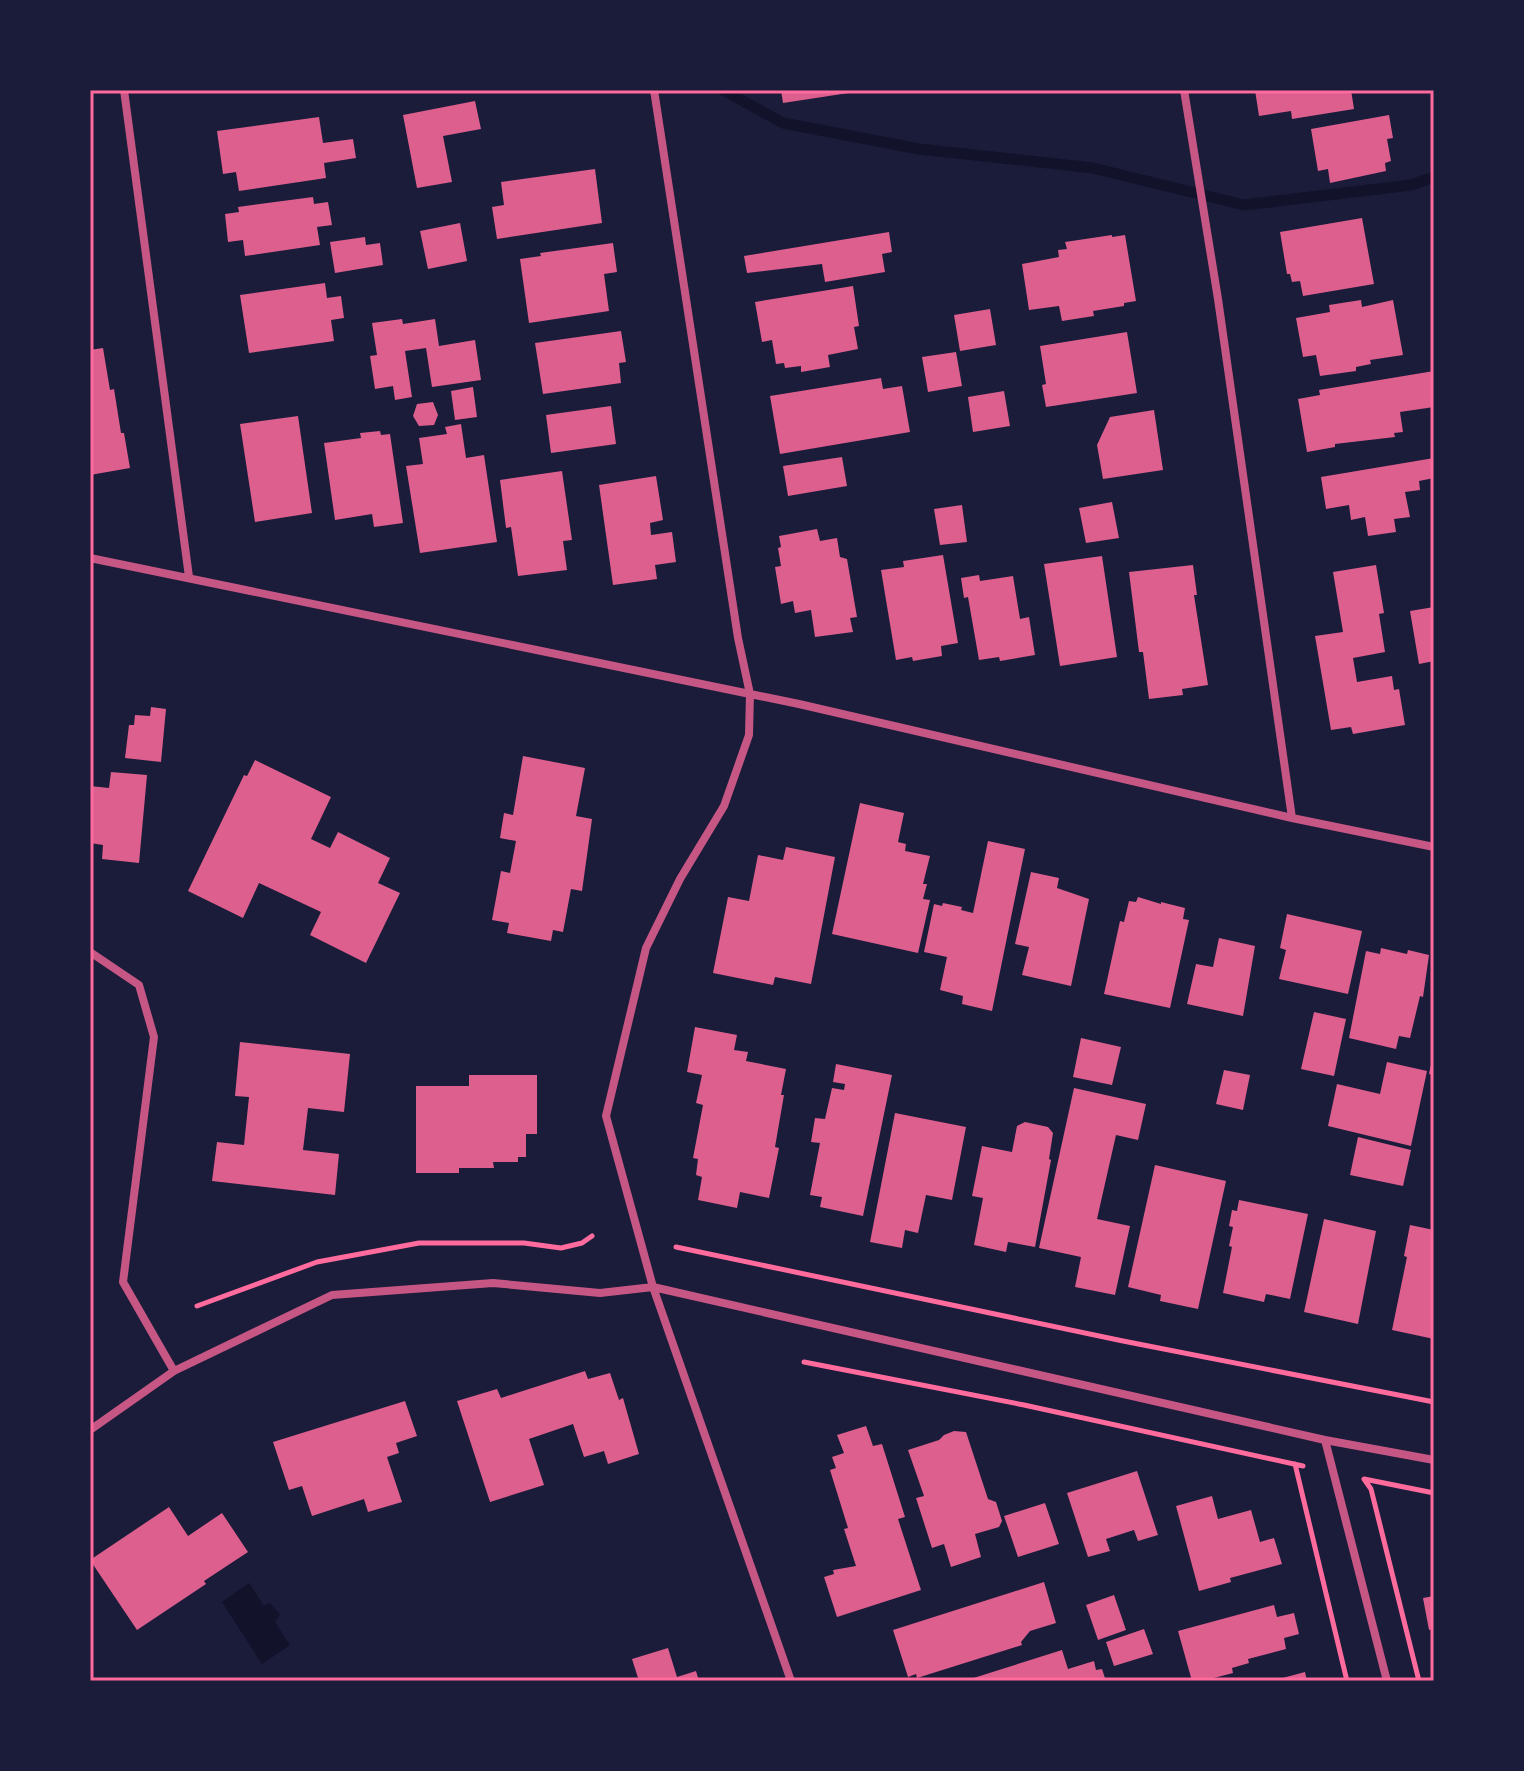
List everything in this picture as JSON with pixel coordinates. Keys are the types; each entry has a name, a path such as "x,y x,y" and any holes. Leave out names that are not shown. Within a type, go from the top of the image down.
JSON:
{"street":[{"path":"1184,90 1207,227 1292,818"},
{"path":"124,92 189,577"},
{"path":"655,93 738,638 750,694 749,735 724,806 680,879 646,948 606,1116 653,1287 791,1681"},
{"path":"90,558 750,694 1292,818 1434,847"},
{"path":"90,952 139,985 154,1037 123,1282 174,1371"},
{"path":"90,1430 174,1371 332,1295 493,1283 600,1293 653,1287 1325,1440 1434,1460"},
{"path":"1325,1440 1387,1681"}],"path":[{"path":"197,1306 317,1262 419,1243 524,1243 561,1248 582,1243 592,1236"},
{"path":"676,1247 1123,1341 1434,1402"},
{"path":"804,1362 1040,1408 1303,1466"},
{"path":"1295,1464 1347,1681"},
{"path":"1419,1681 1371,1489 1364,1479 1434,1493"}],"shaded area":[{"path":"249,1583 264,1606 270,1603 280,1614 275,1622 290,1645 262,1664 222,1602"}],"building":[{"path":"781,90 855,90 855,92 783,103"},
{"path":"1255,90 1351,90 1354,109 1292,119 1291,111 1259,116"},
{"path":"475,101 481,129 443,136 452,182 417,188 403,115"},
{"path":"1389,115 1393,138 1387,139 1391,161 1385,163 1386,171 1330,183 1328,169 1318,171 1311,129"},
{"path":"319,117 323,143 353,139 356,158 324,163 326,178 239,191 236,172 223,174 217,131"},
{"path":"595,169 602,223 497,239 492,207 504,205 501,182"},
{"path":"313,197 314,204 328,202 332,225 317,227 320,245 245,256 243,240 228,242 225,214 239,212 238,207"},
{"path":"1362,218 1374,284 1303,296 1300,281 1292,282 1290,274 1287,274 1280,232"},
{"path":"460,223 467,261 428,269 420,231"},
{"path":"889,232 892,252 882,254 885,272 825,282 822,264 747,273 744,256"},
{"path":"1125,235 1136,301 1093,311 1094,316 1062,321 1059,306 1029,310 1022,264 1059,257 1058,250 1067,249 1065,242"},
{"path":"365,237 366,245 380,243 383,265 335,273 330,242"},
{"path":"613,243 617,272 604,274 609,311 529,323 520,259 541,256 540,253"},
{"path":"325,283 327,298 341,296 344,318 331,320 334,341 249,353 240,295"},
{"path":"853,286 859,326 854,327 858,349 828,355 830,367 801,372 801,366 785,368 784,363 776,364 772,340 762,342 755,302"},
{"path":"1361,300 1362,307 1393,300 1403,355 1370,360 1371,364 1356,367 1356,371 1320,376 1316,355 1303,357 1296,318 1330,312 1329,305"},
{"path":"990,309 996,345 960,351 954,315"},
{"path":"402,319 403,324 435,319 439,346 475,340 481,380 432,387 426,348 405,351 412,397 395,400 393,386 375,389 370,356 377,355 372,323"},
{"path":"621,331 626,362 619,363 621,383 543,394 535,343"},
{"path":"1127,332 1137,393 1046,407 1040,346"},
{"path":"103,348 130,468 90,475 90,350"},
{"path":"956,352 962,386 928,392 922,357"},
{"path":"1434,371 1434,407 1400,412 1403,432 1394,433 1395,437 1335,444 1335,447 1307,452 1298,399 1320,395 1319,390"},
{"path":"881,378 883,389 902,386 910,432 780,454 770,396"},
{"path":"473,387 477,417 455,420 451,391"},
{"path":"1004,391 1010,426 973,432 968,397"},
{"path":"433,402 438,415 434,425 419,426 413,416 417,404"},
{"path":"611,406 616,444 551,453 546,415"},
{"path":"1154,410 1163,470 1103,479 1097,445 1110,417"},
{"path":"298,416 312,513 255,522 240,424"},
{"path":"461,424 466,458 484,455 497,542 420,553 406,466 423,464 419,438 447,434 445,427"},
{"path":"380,431 381,435 390,434 403,523 374,527 372,514 335,520 324,443 361,438 360,433"},
{"path":"842,457 847,486 788,496 783,466"},
{"path":"1434,458 1434,478 1419,481 1420,490 1405,492 1410,517 1394,519 1396,532 1368,536 1365,517 1351,520 1349,505 1326,509 1321,477"},
{"path":"562,471 572,540 563,541 567,570 518,576 511,527 506,528 500,480"},
{"path":"656,476 663,520 650,523 651,535 672,532 676,562 655,565 657,579 613,585 599,485"},
{"path":"1112,502 1119,538 1086,543 1079,508"},
{"path":"962,505 967,542 940,545 934,509"},
{"path":"817,529 820,541 837,538 840,557 847,559 857,617 850,618 853,632 815,637 811,610 795,613 793,601 781,604 775,567 781,566 779,536"},
{"path":"943,555 958,643 941,646 942,656 913,661 912,657 896,660 881,570 904,567 903,561"},
{"path":"1102,556 1117,657 1060,666 1044,564"},
{"path":"1193,565 1197,595 1194,595 1208,685 1182,689 1183,695 1149,699 1143,652 1139,652 1129,572"},
{"path":"1376,565 1384,613 1379,614 1385,652 1353,658 1357,682 1392,676 1394,690 1399,689 1405,725 1353,734 1351,727 1331,730 1315,636 1343,632 1333,572"},
{"path":"979,575 980,581 1013,576 1020,619 1029,617 1035,655 1000,661 999,657 979,660 968,597 964,598 961,578"},
{"path":"1434,607 1434,661 1419,664 1410,611"},
{"path":"151,707 166,709 161,762 125,758 129,725 134,725 135,715 150,716"},
{"path":"523,756 585,768 576,816 592,819 582,891 571,889 563,932 553,930 551,941 507,933 509,923 492,920 501,871 510,873 516,841 500,838 504,813 513,815"},
{"path":"255,760 331,797 311,839 330,848 338,832 390,858 378,883 400,893 366,963 310,935 321,912 259,883 243,918 188,891 244,775 247,776"},
{"path":"111,772 147,775 139,863 102,859 103,845 90,843 90,786 109,788"},
{"path":"860,803 904,813 898,842 906,844 905,851 930,856 923,884 927,884 923,899 930,900 918,953 832,934"},
{"path":"988,841 1025,849 992,1011 962,1004 963,996 940,990 947,957 924,952 934,904 962,907 961,910 973,913"},
{"path":"786,847 835,857 811,984 775,977 773,985 713,973 728,897 749,901 758,855 783,860"},
{"path":"1031,872 1059,878 1057,888 1089,899 1071,986 1022,975 1029,947 1015,944"},
{"path":"1138,897 1185,908 1183,919 1189,920 1170,1008 1104,994 1120,921 1124,922 1129,901 1136,902"},
{"path":"1287,914 1362,931 1348,994 1279,979 1286,950 1280,948"},
{"path":"1219,938 1255,946 1243,1016 1187,1004 1196,964 1213,967"},
{"path":"1381,948 1429,955 1423,997 1420,996 1410,1038 1399,1036 1396,1049 1349,1038 1366,951 1380,954"},
{"path":"1314,1012 1346,1019 1334,1076 1301,1069"},
{"path":"695,1027 737,1035 734,1050 748,1052 746,1061 786,1069 775,1147 779,1148 769,1198 740,1192 737,1208 698,1200 702,1177 696,1175 698,1159 693,1158 703,1105 696,1103 702,1075 687,1072"},
{"path":"1081,1038 1121,1047 1112,1085 1073,1077"},
{"path":"240,1042 350,1054 344,1112 308,1108 303,1150 339,1154 335,1195 212,1181 217,1142 244,1145 249,1097 235,1096"},
{"path":"1434,1056 1434,1075 1429,1074"},
{"path":"1387,1062 1427,1071 1411,1146 1328,1126 1337,1084 1380,1094"},
{"path":"836,1064 892,1075 863,1216 820,1207 822,1197 810,1195 820,1143 811,1142 815,1118 825,1119 832,1088 844,1090 845,1084 833,1082"},
{"path":"1224,1070 1250,1075 1243,1110 1216,1104"},
{"path":"469,1075 537,1075 537,1134 526,1134 526,1157 518,1157 518,1162 493,1162 494,1168 459,1168 459,1173 416,1173 416,1086 469,1086"},
{"path":"1074,1088 1146,1104 1138,1140 1116,1135 1097,1219 1130,1226 1115,1295 1075,1287 1081,1257 1039,1248"},
{"path":"895,1113 966,1127 952,1200 926,1195 918,1233 905,1230 902,1248 870,1242"},
{"path":"1025,1122 1048,1127 1053,1133 1035,1247 1008,1242 1006,1252 974,1245 983,1198 972,1196 982,1146 1012,1152 1017,1126"},
{"path":"1358,1137 1411,1150 1403,1186 1350,1175"},
{"path":"1155,1165 1226,1181 1198,1309 1160,1301 1161,1295 1128,1287"},
{"path":"1239,1200 1308,1214 1290,1299 1266,1294 1264,1302 1223,1293 1232,1247 1229,1246 1233,1227 1229,1226 1232,1210 1237,1211"},
{"path":"1324,1219 1376,1231 1358,1324 1304,1312"},
{"path":"1410,1225 1434,1230 1434,1339 1392,1330 1407,1257 1404,1256"},
{"path":"585,1371 588,1379 610,1373 619,1400 623,1398 639,1454 608,1464 604,1451 584,1457 573,1424 529,1439 544,1485 490,1502 457,1401 497,1389 501,1398"},
{"path":"405,1401 417,1436 396,1443 399,1453 387,1457 402,1502 368,1512 364,1499 312,1516 302,1486 289,1490 273,1442"},
{"path":"866,1426 873,1446 882,1444 905,1517 898,1519 921,1590 837,1617 824,1577 834,1574 833,1570 856,1566 830,1470 836,1468 832,1457 844,1453 837,1435"},
{"path":"954,1431 966,1432 988,1499 996,1502 1002,1521 999,1527 975,1534 981,1557 951,1567 944,1544 932,1548 916,1498 924,1496 908,1450 939,1440"},
{"path":"1137,1471 1158,1535 1138,1541 1134,1530 1106,1539 1110,1551 1088,1557 1067,1493"},
{"path":"1212,1496 1218,1519 1251,1510 1260,1542 1274,1538 1282,1564 1230,1578 1231,1582 1199,1591 1176,1506"},
{"path":"1045,1503 1059,1544 1018,1557 1004,1516"},
{"path":"169,1507 188,1536 222,1513 248,1552 137,1630 90,1560"},
{"path":"1044,1582 1056,1623 1030,1631 1022,1645 917,1678 916,1674 908,1677 893,1630"},
{"path":"1114,1595 1126,1630 1098,1640 1086,1605"},
{"path":"1434,1596 1434,1629 1429,1630 1423,1598"},
{"path":"1274,1605 1277,1617 1294,1613 1299,1634 1284,1638 1286,1649 1248,1659 1249,1663 1232,1668 1233,1673 1192,1681 1178,1631"},
{"path":"1144,1629 1153,1654 1114,1666 1106,1642"},
{"path":"668,1648 677,1677 696,1671 699,1681 639,1681 632,1659"},
{"path":"1062,1650 1068,1669 1094,1661 1096,1670 1102,1669 1106,1681 964,1681"},
{"path":"1305,1672 1307,1681 1275,1681 1275,1680"}],"waterway":[{"path":"723,90 783,123 919,149 1093,168 1244,205 1411,185 1434,177"}]}
